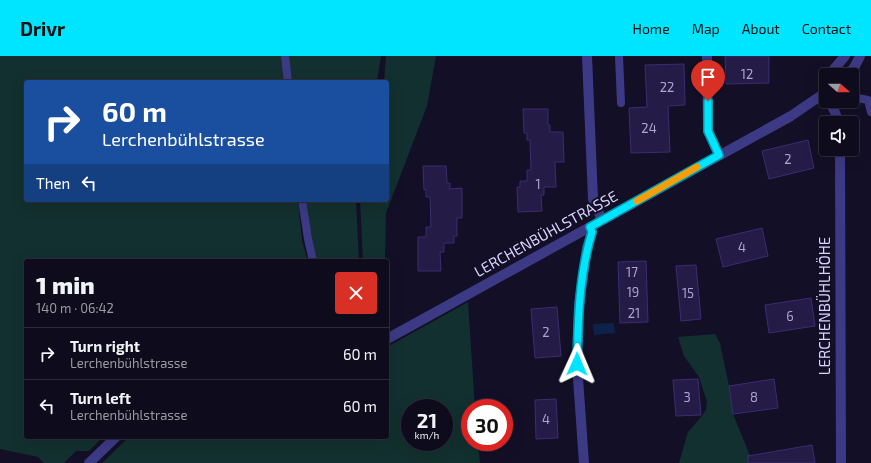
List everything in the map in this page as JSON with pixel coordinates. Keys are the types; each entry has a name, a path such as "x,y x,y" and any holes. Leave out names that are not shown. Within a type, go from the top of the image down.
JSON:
{"street":[{"path":"587,56 593,199 602,220"},
{"path":"707,56 708,131 719,155"},
{"path":"835,68 845,56"},
{"path":"853,68 860,56"},
{"name":"LERCHENBÜHLSTRASSE","path":"389,338 819,99"},
{"name":"LERCHENBÜHLHÖHE","path":"840,156 841,463"},
{"path":"584,463 577,364 579,304 587,248 592,232 590,227"},
{"path":"89,463 114,439"}],"lane":[{"path":"285,56 288,80"},
{"path":"620,56 621,103"},
{"path":"859,98 868,100 871,112"},
{"path":"302,202 313,259"}],"green space":[{"path":"0,56 381,56 377,80 24,80 24,202 298,202 302,241 307,259 24,259 24,439 101,439 89,451 76,451 64,463 44,463 38,457 0,449"},
{"path":"386,56 436,56 427,106 386,213 385,259 363,259 360,202 389,202 389,80 384,80"},
{"path":"306,202 356,202 359,259 316,259 312,246"},
{"path":"468,302 474,399 461,399 461,451 479,451 480,463 102,463 127,439 389,439 389,346"},
{"path":"715,334 720,343 733,414 753,463 679,463 688,432 706,410 707,402 699,377 684,356 678,337"}],"water":[{"path":"614,323 615,333 594,335 593,324"}],"building":[{"path":"725,56 769,56 769,83 726,84"},
{"path":"684,64 685,105 668,106 670,152 631,153 629,108 647,107 645,65"},
{"path":"523,109 548,109 548,125 550,125 550,132 563,132 564,162 555,162 556,187 544,187 544,195 541,195 542,211 518,212 517,187 520,187 520,181 527,181 527,170 531,170 530,140 527,140 527,133 524,133"},
{"path":"808,140 814,168 769,179 762,151"},
{"path":"423,166 446,166 447,183 450,183 450,189 462,188 462,218 457,218 457,236 454,236 454,243 444,243 444,252 440,252 441,271 418,271 418,237 426,237 426,227 431,227 430,197 426,197 426,189 424,190"},
{"path":"762,228 768,256 723,267 716,239"},
{"path":"646,261 648,322 620,323 618,262"},
{"path":"696,265 701,319 681,321 676,266"},
{"path":"811,298 815,326 769,333 765,305"},
{"path":"557,307 561,356 535,358 531,309"},
{"path":"698,379 701,415 676,416 673,380"},
{"path":"774,379 778,408 733,414 729,386"},
{"path":"556,399 558,438 536,439 535,400"},
{"path":"812,445 815,463 748,463 748,456"}],"slow traffic":[{"path":"637,201 697,167"}],"route":[{"path":"577,364 579,304 587,248 592,232 590,227 719,155 708,131 708,101"}]}
